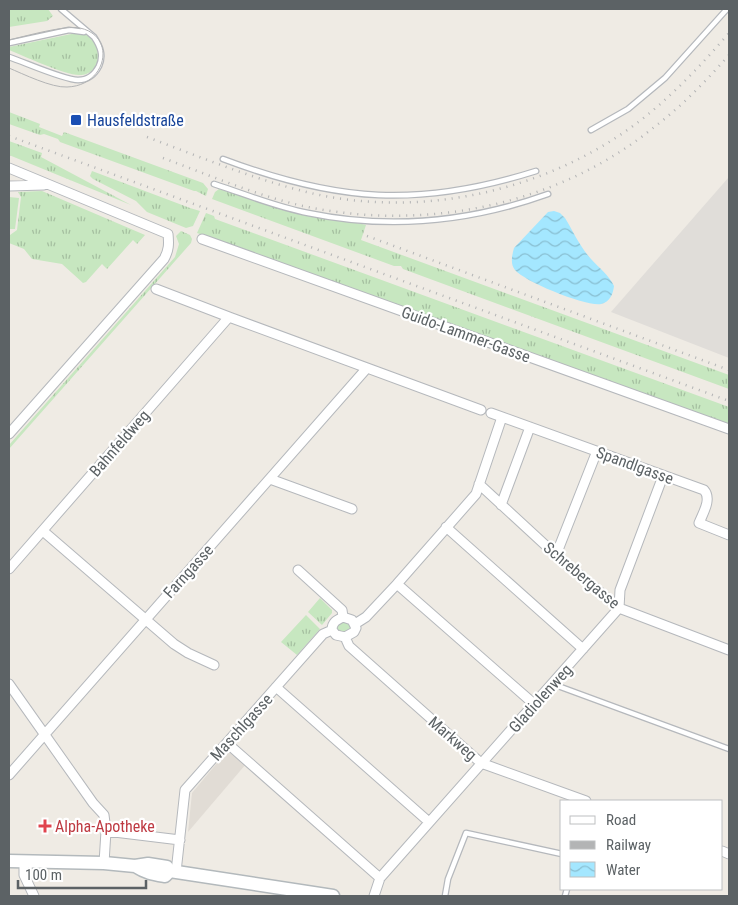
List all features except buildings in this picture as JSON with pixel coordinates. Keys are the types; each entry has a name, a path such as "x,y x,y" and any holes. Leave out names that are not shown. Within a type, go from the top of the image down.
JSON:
{"street":[{"path":"9,168 168,234 169,243 168,252 164,259 9,434"},
{"path":"9,186 46,184"},
{"name":"Guido-Lammer-Gasse","path":"202,238 729,429"},
{"path":"156,289 481,410"},
{"name":"Bahnfeldweg","path":"9,570 229,317"},
{"name":"Farngasse","path":"9,775 367,368"},
{"path":"355,624 366,617 397,584 476,494 502,417 491,413"},
{"name":"Spandlgasse","path":"502,417 706,491 708,499 699,523 729,535"},
{"path":"501,505 530,427"},
{"path":"556,555 597,451"},
{"path":"619,608 621,588 664,476"},
{"path":"270,479 352,509"},
{"name":"Schrebergasse","path":"478,484 556,555 619,608 729,650"},
{"path":"446,527 583,648"},
{"path":"43,530 174,644 214,665"},
{"path":"298,570 342,610 344,617"},
{"path":"397,584 534,704"},
{"name":"Gladiolenweg","path":"374,896 380,878 619,608"},
{"path":"344,617 352,620 355,624 354,632 345,637 336,635 332,630 332,625 344,617"},
{"name":"Maschlgasse","path":"173,872 180,840 186,790 322,634 332,630"},
{"name":"Markweg","path":"345,637 349,646 481,763 583,800"},
{"path":"9,684 92,803 104,815 106,831 104,863"},
{"path":"276,687 430,822"},
{"path":"227,743 380,878"},
{"path":"106,831 180,840"},
{"path":"9,861 104,863 136,866 148,864 167,867 173,872 333,896"},
{"path":"24,862 24,875 34,896"}],"lane":[{"path":"9,56 69,79 86,79 91,76 98,68 101,56 98,42 61,9"},
{"path":"591,130 628,108 665,78 727,9"},
{"path":"9,43 69,30 81,30 88,33"},
{"path":"223,158 258,172 304,185 338,192 391,196 415,196 469,189 536,171"},
{"path":"214,184 307,213 362,221 393,223 446,220 482,214 548,194"},
{"path":"558,686 729,749"},
{"path":"445,896 448,879 466,833 560,854"}],"shaded area":[{"path":"729,177 729,358 611,312"},
{"path":"228,750 246,764 188,832 192,793"}],"green space":[{"path":"9,9 48,9 53,16 47,21 9,27"},
{"path":"76,33 92,39 96,46 97,61 94,68 88,73 79,75 64,72 9,50 9,47"},
{"path":"9,112 40,124 39,127 62,136 64,132 203,183 208,189 206,196 60,142 58,139 9,124"},
{"path":"9,141 42,153 41,157 131,205 9,155"},
{"path":"92,171 200,211 193,226 186,228 147,212 136,201 93,179 90,176"},
{"path":"219,189 307,215 366,225 361,240 729,375 729,389 403,269 401,266 394,266 212,199 215,192"},
{"path":"42,191 145,235 137,244 133,240 107,269 102,264 83,283 62,264 32,259 24,249 9,243 10,235 17,230 21,197 18,192"},
{"path":"9,197 19,198 15,229 9,229"},
{"path":"206,213 214,216 215,219 729,407 729,425 197,233"},
{"path":"181,231 190,235 191,243 9,449 9,445 175,257 179,244 176,236"},
{"path":"320,598 332,610 332,613 322,625 308,612"},
{"path":"306,615 320,629 297,655 281,642"},
{"path":"341,622 350,624 350,629 343,632 336,629 336,625"}],"water":[{"path":"548,212 560,213 565,218 587,254 612,282 614,286 612,295 604,303 583,302 556,293 531,281 513,268 514,248"}],"tram line":[{"path":"9,40 55,29 73,27 92,33 99,40 103,50 98,70 81,85 61,87 9,68"}],"railway":[{"path":"147,137 252,176 315,194 358,201 402,202 446,199 490,191 532,179 572,162 611,141 646,116 668,97 729,33"},
{"path":"163,158 267,196 303,206 349,213 395,216 441,213 487,206 532,194 574,177 615,155 673,111 729,55"},
{"path":"9,136 729,401"},
{"path":"367,236 729,370"}],"place":[{"name":"Hausfeldstraße","path":"76,120"},
{"name":"Alpha-Apotheke","path":"45,826"}]}
